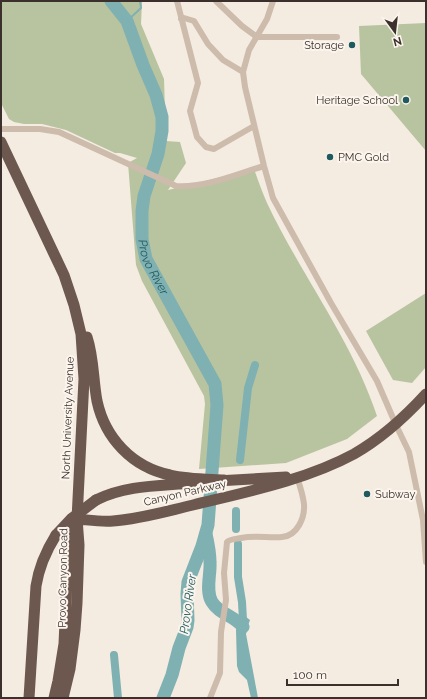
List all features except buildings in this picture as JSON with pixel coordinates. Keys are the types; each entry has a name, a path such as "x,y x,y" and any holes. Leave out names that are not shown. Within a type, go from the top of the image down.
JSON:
{"highway":[{"name":"North University Avenue","path":"1,142 62,271 78,319 81,334 84,371 77,519"},
{"path":"78,319 86,334 91,350 100,411 107,429 114,440 127,454 147,467 192,481"},
{"name":"Canyon Parkway","path":"77,519 98,521 125,520 185,507 272,485 297,477 334,463 355,453 396,425 426,394"},
{"name":"Canyon Parkway","path":"192,481 297,477"},
{"path":"30,698 36,586 41,563 56,534 71,519 96,500 111,494 122,490 192,481"},
{"name":"Provo Canyon Road","path":"54,698 63,656 68,555 77,519"},
{"name":"Provo Canyon Road","path":"63,698 69,677 75,630 79,545 77,519"}],"street":[{"path":"177,1 198,83 190,111 197,137 206,147 214,149 254,126"},
{"path":"216,1 242,26 257,37 338,38"},
{"path":"272,1 267,19 249,50 243,72 245,87 264,166 273,198 331,303 377,381 409,452 423,520 426,562"},
{"path":"181,19 184,18 194,21 208,44 223,60 243,72"},
{"path":"1,129 40,129 59,132 168,183 183,187 211,182 264,166"},
{"path":"210,698 220,673 222,621 226,604 224,573 227,541 251,536 281,537 293,533 301,522 304,506 297,477"}],"green space":[{"path":"1,1 142,1 141,24 164,79 166,141 180,142 186,163 168,190 254,169 265,199 280,230 354,361 377,416 347,439 286,463 199,469 205,404 204,396 142,281 136,265 128,163 137,158 115,153 66,130 42,124 24,124 14,122 9,119 1,103"},
{"name":"Heritage School","path":"426,23 426,151 361,74 359,26"},
{"path":"426,293 426,367 412,383 393,380 366,331"}],"water":[{"path":"245,610 246,617 250,620 246,634 258,698 251,698 247,680 239,672 237,666 236,630 240,613 242,612 241,611"}],"waterway":[{"name":"Provo River","path":"111,1 127,21 156,95 162,117 162,131 158,154 144,196 142,211 142,239 146,259 215,384 217,405 208,525 202,546 188,582 187,627 163,698"},
{"path":"127,21 141,8 140,1"},
{"path":"240,460 248,388 255,365"},
{"path":"236,511 236,529"},
{"name":"Provo River","path":"206,534 210,558 210,598 215,606 236,620 243,627"},
{"path":"238,544 238,577 243,620"},
{"path":"114,655 118,698"}],"place":[{"name":"Storage","path":"352,45"},
{"name":"Heritage School","path":"406,100"},
{"name":"PMC Gold","path":"330,157"},
{"name":"Subway","path":"367,494"}]}
